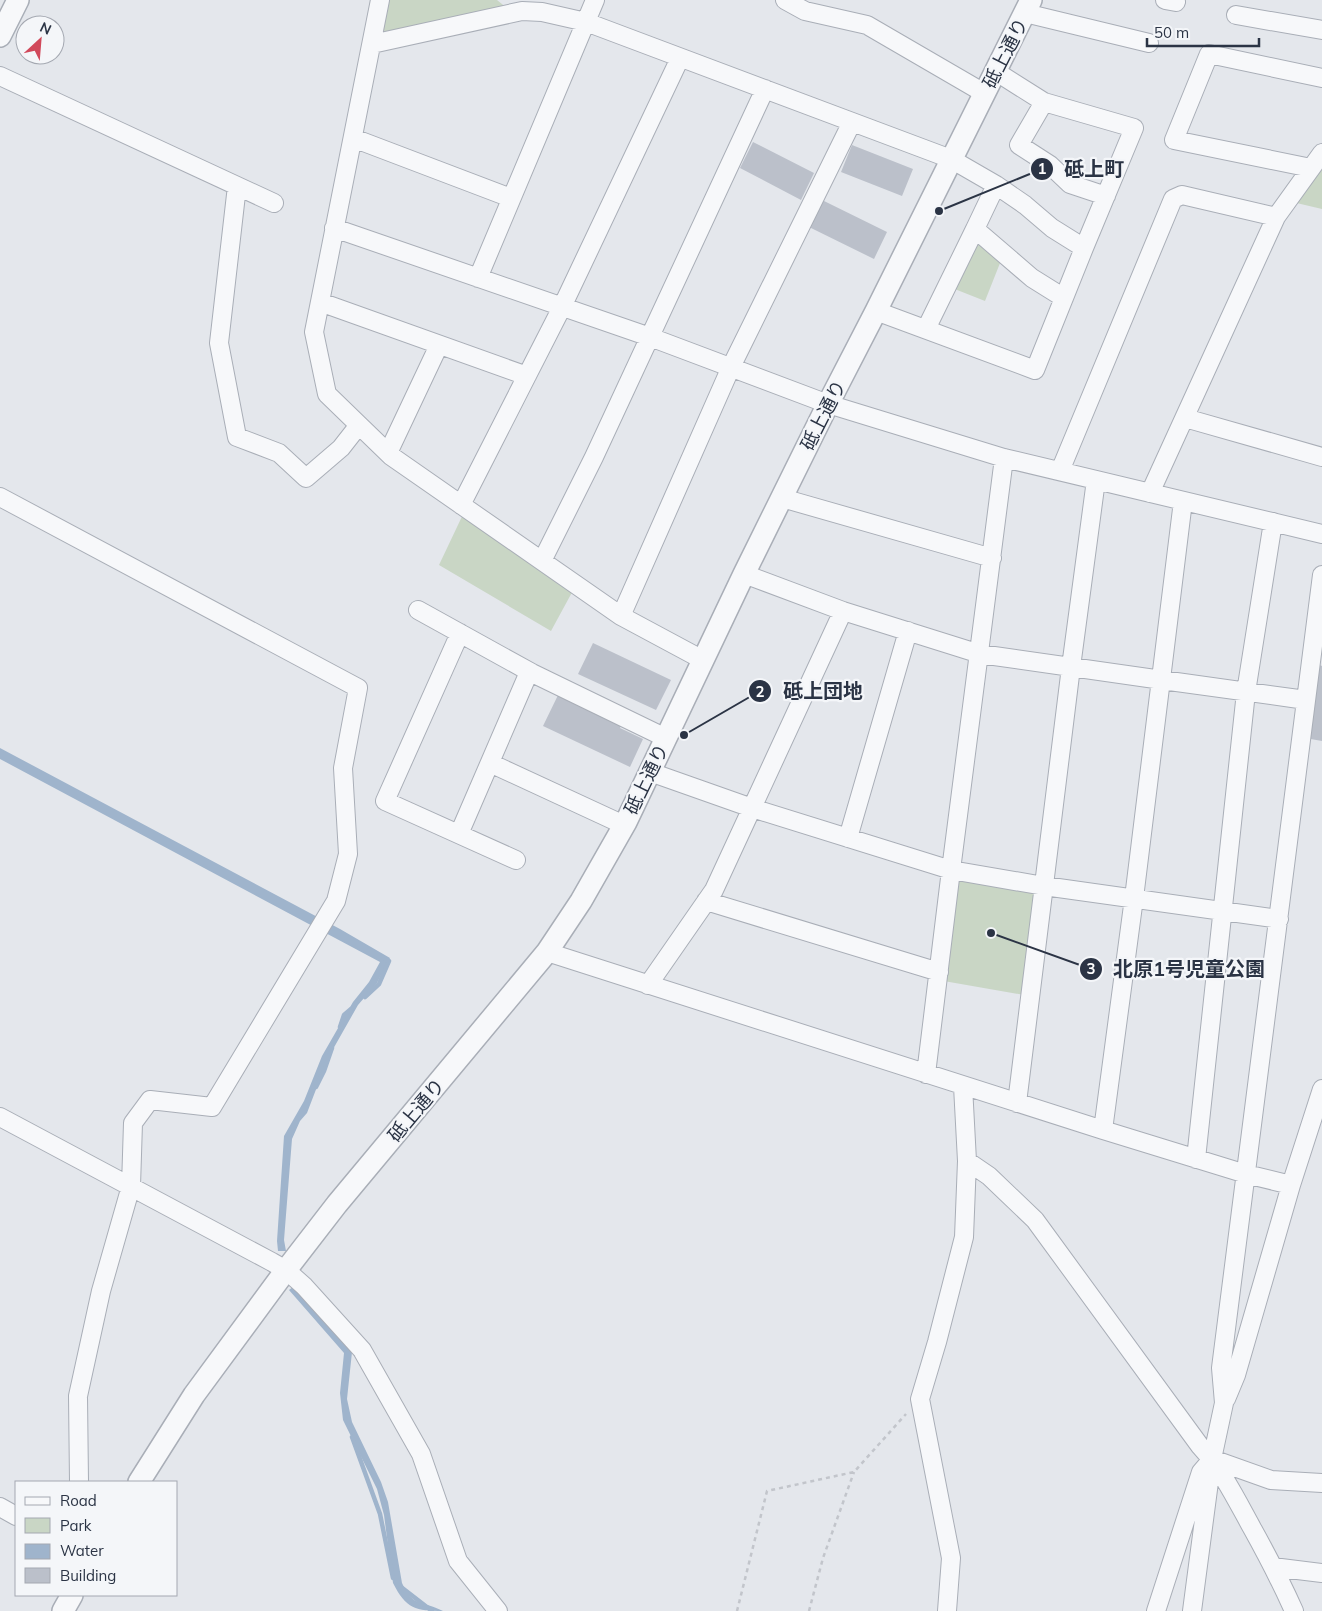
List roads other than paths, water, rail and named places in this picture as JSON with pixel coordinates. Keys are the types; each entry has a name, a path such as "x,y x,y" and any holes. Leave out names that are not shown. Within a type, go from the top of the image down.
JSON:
{"street":[{"path":"0,36 18,0"},
{"path":"380,0 314,332 327,394 388,453 621,616 703,660"},
{"path":"478,278 595,0"},
{"path":"785,0 805,11 867,25 984,93"},
{"path":"1028,6 1149,43"},
{"name":"砥上通り","path":"140,1481 194,1395 286,1270 337,1204 547,952 581,901 624,826 744,574 1028,6"},
{"path":"372,44 522,11 542,12 586,22 951,159 996,185 1025,205 1052,228 1084,248"},
{"path":"1236,15 1322,30"},
{"path":"1311,168 1174,140 1209,54 1322,78"},
{"path":"462,505 562,307 680,58"},
{"path":"876,311 1035,370 1134,128 1044,102 996,71"},
{"path":"0,76 274,203"},
{"path":"542,561 594,457 765,90"},
{"path":"1044,102 1020,145 1050,165 1070,184 1106,196"},
{"path":"621,616 731,367 852,122"},
{"path":"353,138 511,198"},
{"path":"1150,493 1276,217 1322,153"},
{"path":"926,329 996,185"},
{"path":"237,186 219,343 237,437 279,453 306,478 341,448 359,425"},
{"path":"1060,471 1173,200 1182,195 1276,217"},
{"path":"334,228 650,337 828,404 1004,458 1322,534"},
{"path":"975,230 1032,278 1064,298"},
{"path":"320,302 527,376"},
{"path":"388,453 439,344"},
{"path":"1185,418 1322,457"},
{"path":"926,1074 1004,458"},
{"path":"1017,1103 1096,480"},
{"path":"0,497 358,688 343,768 348,854 336,901 212,1107 150,1100 133,1123 131,1186 101,1290 78,1396 79,1481"},
{"path":"782,498 992,558"},
{"path":"1103,1130 1162,680 1183,500"},
{"path":"1196,1159 1221,910 1246,692 1273,522"},
{"path":"744,574 843,611 980,654 1306,700"},
{"path":"1224,1403 1221,1368 1322,575"},
{"path":"418,610 529,672 666,738"},
{"path":"648,985 714,890 843,611"},
{"path":"848,838 908,631"},
{"path":"460,633 385,801 516,860"},
{"path":"459,834 529,672"},
{"path":"490,763 624,826"},
{"path":"650,772 752,808 951,870 1044,886 1279,919"},
{"path":"706,901 939,972"},
{"path":"547,952 1103,1130 1246,1174 1291,1185"},
{"path":"946,1611 951,1558 920,1398 937,1342 964,1237 967,1161 964,1086"},
{"path":"1192,1611 1212,1459 1224,1403 1236,1375 1291,1185 1322,1089"},
{"path":"0,1117 286,1270 304,1286 362,1350 421,1454 458,1561 498,1611"},
{"path":"967,1161 989,1176 1035,1220 1200,1446 1212,1459 1230,1488 1294,1611"},
{"path":"1212,1459 1271,1480 1322,1483"},
{"path":"1156,1611 1200,1472 1212,1459"},
{"path":"0,1507 15,1515"},
{"path":"1273,1568 1322,1573"},
{"path":"63,1611 71,1596"}],"water":[{"path":"0,748 340,929 390,958 377,983 358,1005 328,1058 307,1113 300,1121 292,1139 284,1240 286,1251 278,1251 277,1241 284,1136 304,1101 322,1056 353,1002 369,982 380,962 0,759"},
{"path":"294,1286 352,1352 347,1399 352,1422 381,1482 388,1502 402,1583 414,1600 443,1611 413,1607 402,1598 393,1583 384,1515 377,1489 343,1420 340,1393 344,1353 289,1290"}],"waterway":[{"path":"365,997 379,984 389,961 385,959"},
{"path":"340,1027 344,1015 351,1009"},
{"path":"316,1087 332,1048"},
{"path":"352,1437 380,1514 393,1578"},
{"path":"401,1587 432,1611"}],"place":[{"name":"砥上町","path":"939,211"},
{"name":"砥上団地","path":"684,735"},
{"name":"北原1号児童公園","path":"991,933"}]}
